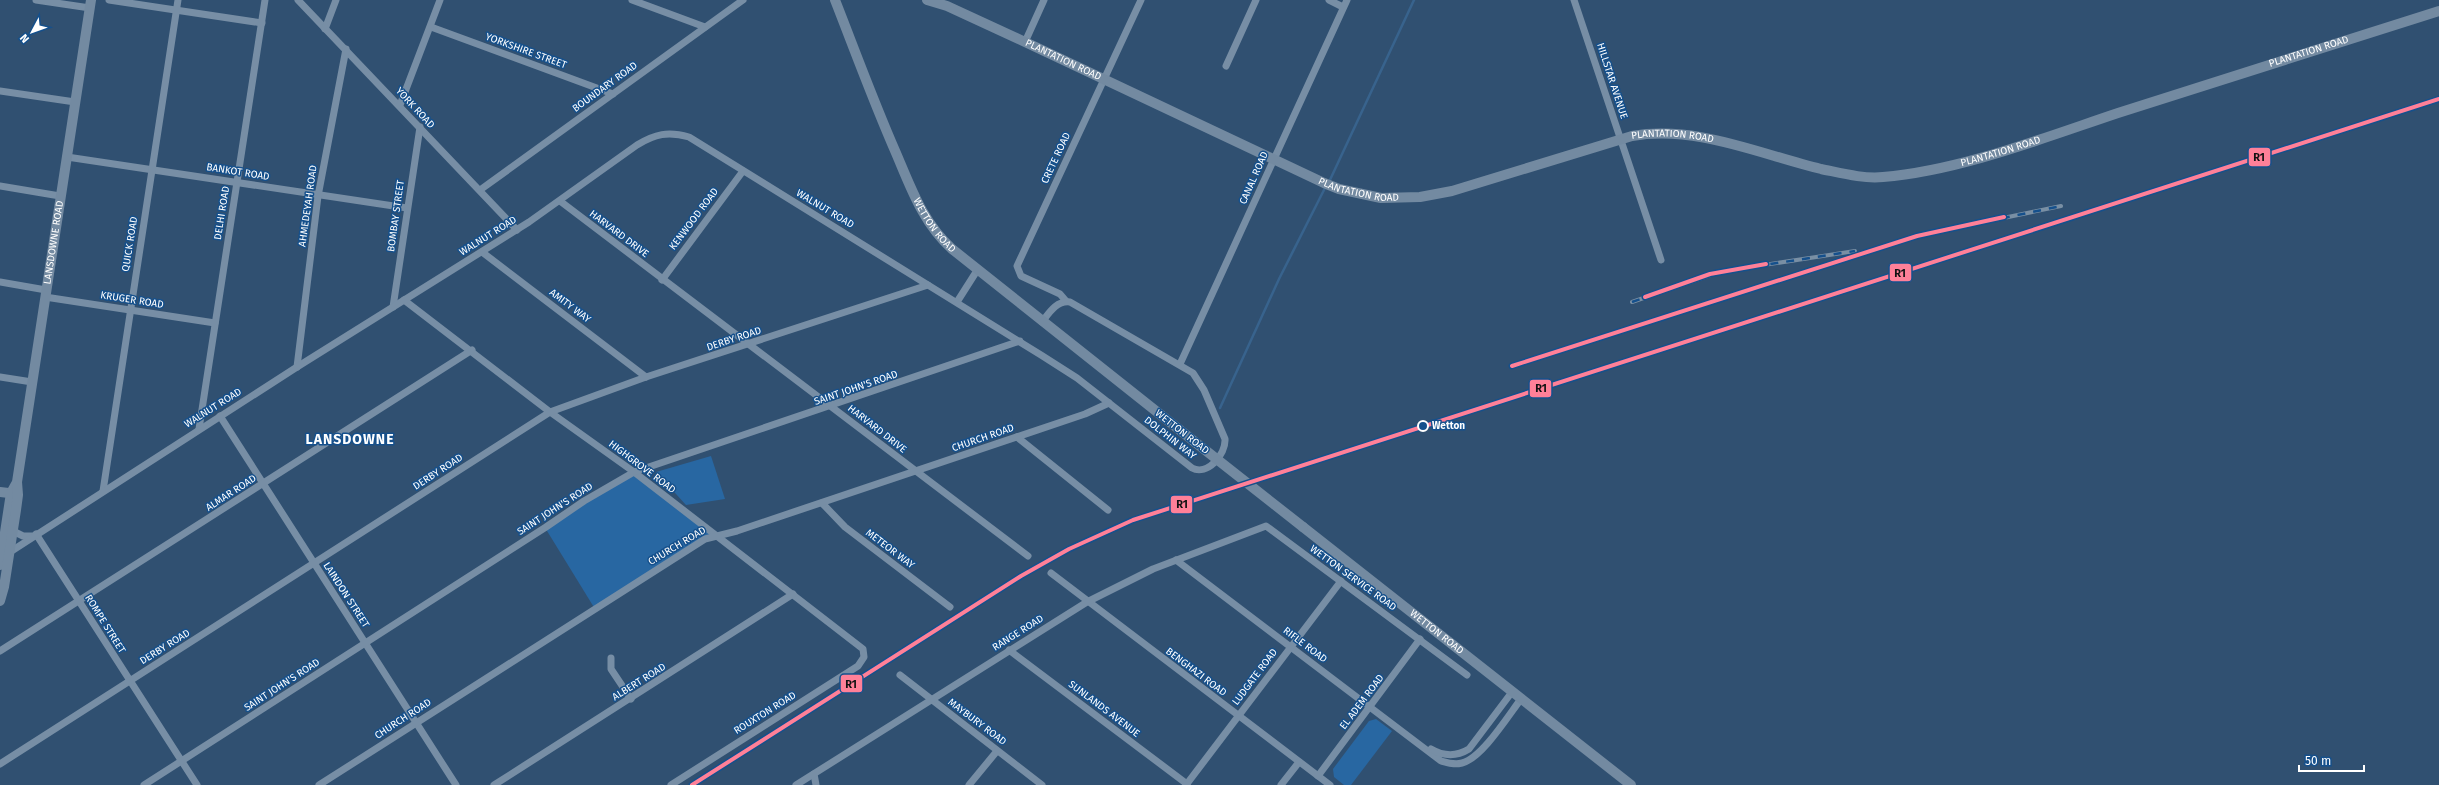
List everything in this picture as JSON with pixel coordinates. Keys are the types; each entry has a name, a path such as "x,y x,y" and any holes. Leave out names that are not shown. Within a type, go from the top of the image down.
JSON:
{"street":[{"path":"36,0 90,4"},
{"path":"109,0 262,22"},
{"name":"QUICK ROAD","path":"103,491 178,0"},
{"name":"DELHI ROAD","path":"199,429 265,0"},
{"name":"YORK ROAD","path":"298,0 400,105 517,230"},
{"path":"325,29 336,0"},
{"path":"400,105 431,27 440,0"},
{"path":"632,0 705,26"},
{"name":"BOUNDARY ROAD","path":"480,190 743,0"},
{"name":"WETTON ROAD","path":"835,0 880,118 923,215 942,240 1042,322 1631,785"},
{"name":"PLANTATION ROAD","path":"927,0 948,3 1025,42 1339,189 1381,198 1405,198 1452,191 1620,140 1658,132 1685,134 1716,140 1814,167 1849,174 1882,177 1922,172 2041,138 2287,57 2439,11"},
{"path":"1025,42 1044,0"},
{"name":"CRETE ROAD","path":"1066,301 1060,294 1021,276 1017,266 1141,0"},
{"path":"1226,66 1256,0"},
{"path":"1329,0 1343,7"},
{"name":"CANAL ROAD","path":"1180,364 1347,0"},
{"name":"HILLSTAR AVENUE","path":"1574,0 1661,260"},
{"name":"LANSDOWNE ROAD","path":"0,565 8,508 15,494 90,4"},
{"name":"YORKSHIRE STREET","path":"431,27 613,94"},
{"name":"AHMEDEYAH ROAD","path":"297,367 318,196 346,49"},
{"path":"0,91 75,102"},
{"name":"BOMBAY STREET","path":"393,307 420,127"},
{"name":"WALNUT ROAD","path":"10,552 199,429 517,230 652,136 663,133 675,133 688,137 957,302"},
{"name":"BANKOT ROAD","path":"67,157 236,182 318,196 407,208"},
{"name":"KENWOOD ROAD","path":"662,280 743,171"},
{"path":"0,186 60,196"},
{"name":"HARVARD DRIVE","path":"560,201 662,280 751,344 831,407 1028,556"},
{"name":"AMITY WAY","path":"482,252 646,377"},
{"path":"957,302 978,269"},
{"name":"KRUGER ROAD","path":"0,282 46,294 130,310 215,323"},
{"name":"DERBY ROAD","path":"0,764 550,412 646,377 928,285"},
{"name":"HIGHGROVE ROAD","path":"404,300 472,350 550,412 634,472 714,536 860,645 864,653"},
{"path":"1042,322 1055,306 1066,301"},
{"name":"DOLPHIN WAY","path":"957,302 1077,378 1192,468 1199,471 1211,466 1224,448 1225,439 1200,382 1193,373 1081,307 1066,301"},
{"name":"SAINT JOHN'S ROAD","path":"144,785 546,527 584,500 634,472 831,407 1020,341"},
{"name":"ALMAR ROAD","path":"0,651 472,350"},
{"path":"0,377 32,382"},
{"name":"CHURCH ROAD","path":"319,785 705,539 737,531 822,503 1085,414 1109,403"},
{"name":"LAINDON STREET","path":"220,416 456,785"},
{"path":"1017,437 1108,510"},
{"path":"0,492 15,494"},
{"name":"METEOR WAY","path":"822,503 845,527 950,607"},
{"name":"LANSDOWNE ROAD","path":"0,601 13,531 8,508"},
{"name":"RANGE ROAD","path":"796,785 1086,602 1128,579 1266,526"},
{"name":"WETTON SERVICE ROAD","path":"1266,526 1467,675"},
{"path":"13,531 22,536 34,535"},
{"name":"ROMPE STREET","path":"34,535 197,785"},
{"name":"RIFLE ROAD","path":"1176,560 1372,707 1441,761 1452,764 1470,760 1485,745 1521,699"},
{"name":"BENGHAZI ROAD","path":"1051,573 1086,602 1330,785"},
{"name":"LUDGATE ROAD","path":"1186,784 1341,581"},
{"name":"ALBERT ROAD","path":"494,785 793,594"},
{"name":"EL ADEM ROAD","path":"1318,776 1372,707 1420,639"},
{"name":"SUNLANDS AVENUE","path":"1009,650 1186,784"},
{"name":"ROUXTON ROAD","path":"670,785 858,666 862,661 864,653"},
{"path":"610,658 611,669 630,699"},
{"name":"MAYBURY ROAD","path":"900,675 1042,785"},
{"name":"RIFLE ROAD","path":"1421,746 1448,755 1463,752 1480,736 1512,692"},
{"path":"970,785 997,751"},
{"path":"1281,785 1299,762"},
{"path":"814,774 816,785"}],"shaded area":[{"path":"711,456 725,499 686,505 656,472"},
{"path":"632,470 715,535 595,609 544,526"},
{"path":"1376,719 1392,731 1351,785 1344,785 1334,777 1333,769 1369,721"}],"waterway":[{"path":"1329,182 1414,0"},
{"path":"1220,408 1279,279 1326,186"}],"railway":[{"path":"1512,366 1917,236 2061,206"},
{"path":"1632,302 1719,272 1855,251"}],"transit line":[{"name":"R1","path":"692,785 1021,576 1069,549 1133,520 2439,99"},
{"name":"R1","path":"1512,366 1917,236 2004,217"},
{"name":"R1","path":"1645,297 1710,274 1766,264"}],"place":[{"name":"Wetton","path":"1423,426"}],"district":[{"name":"LANSDOWNE","path":"350,439"}]}
